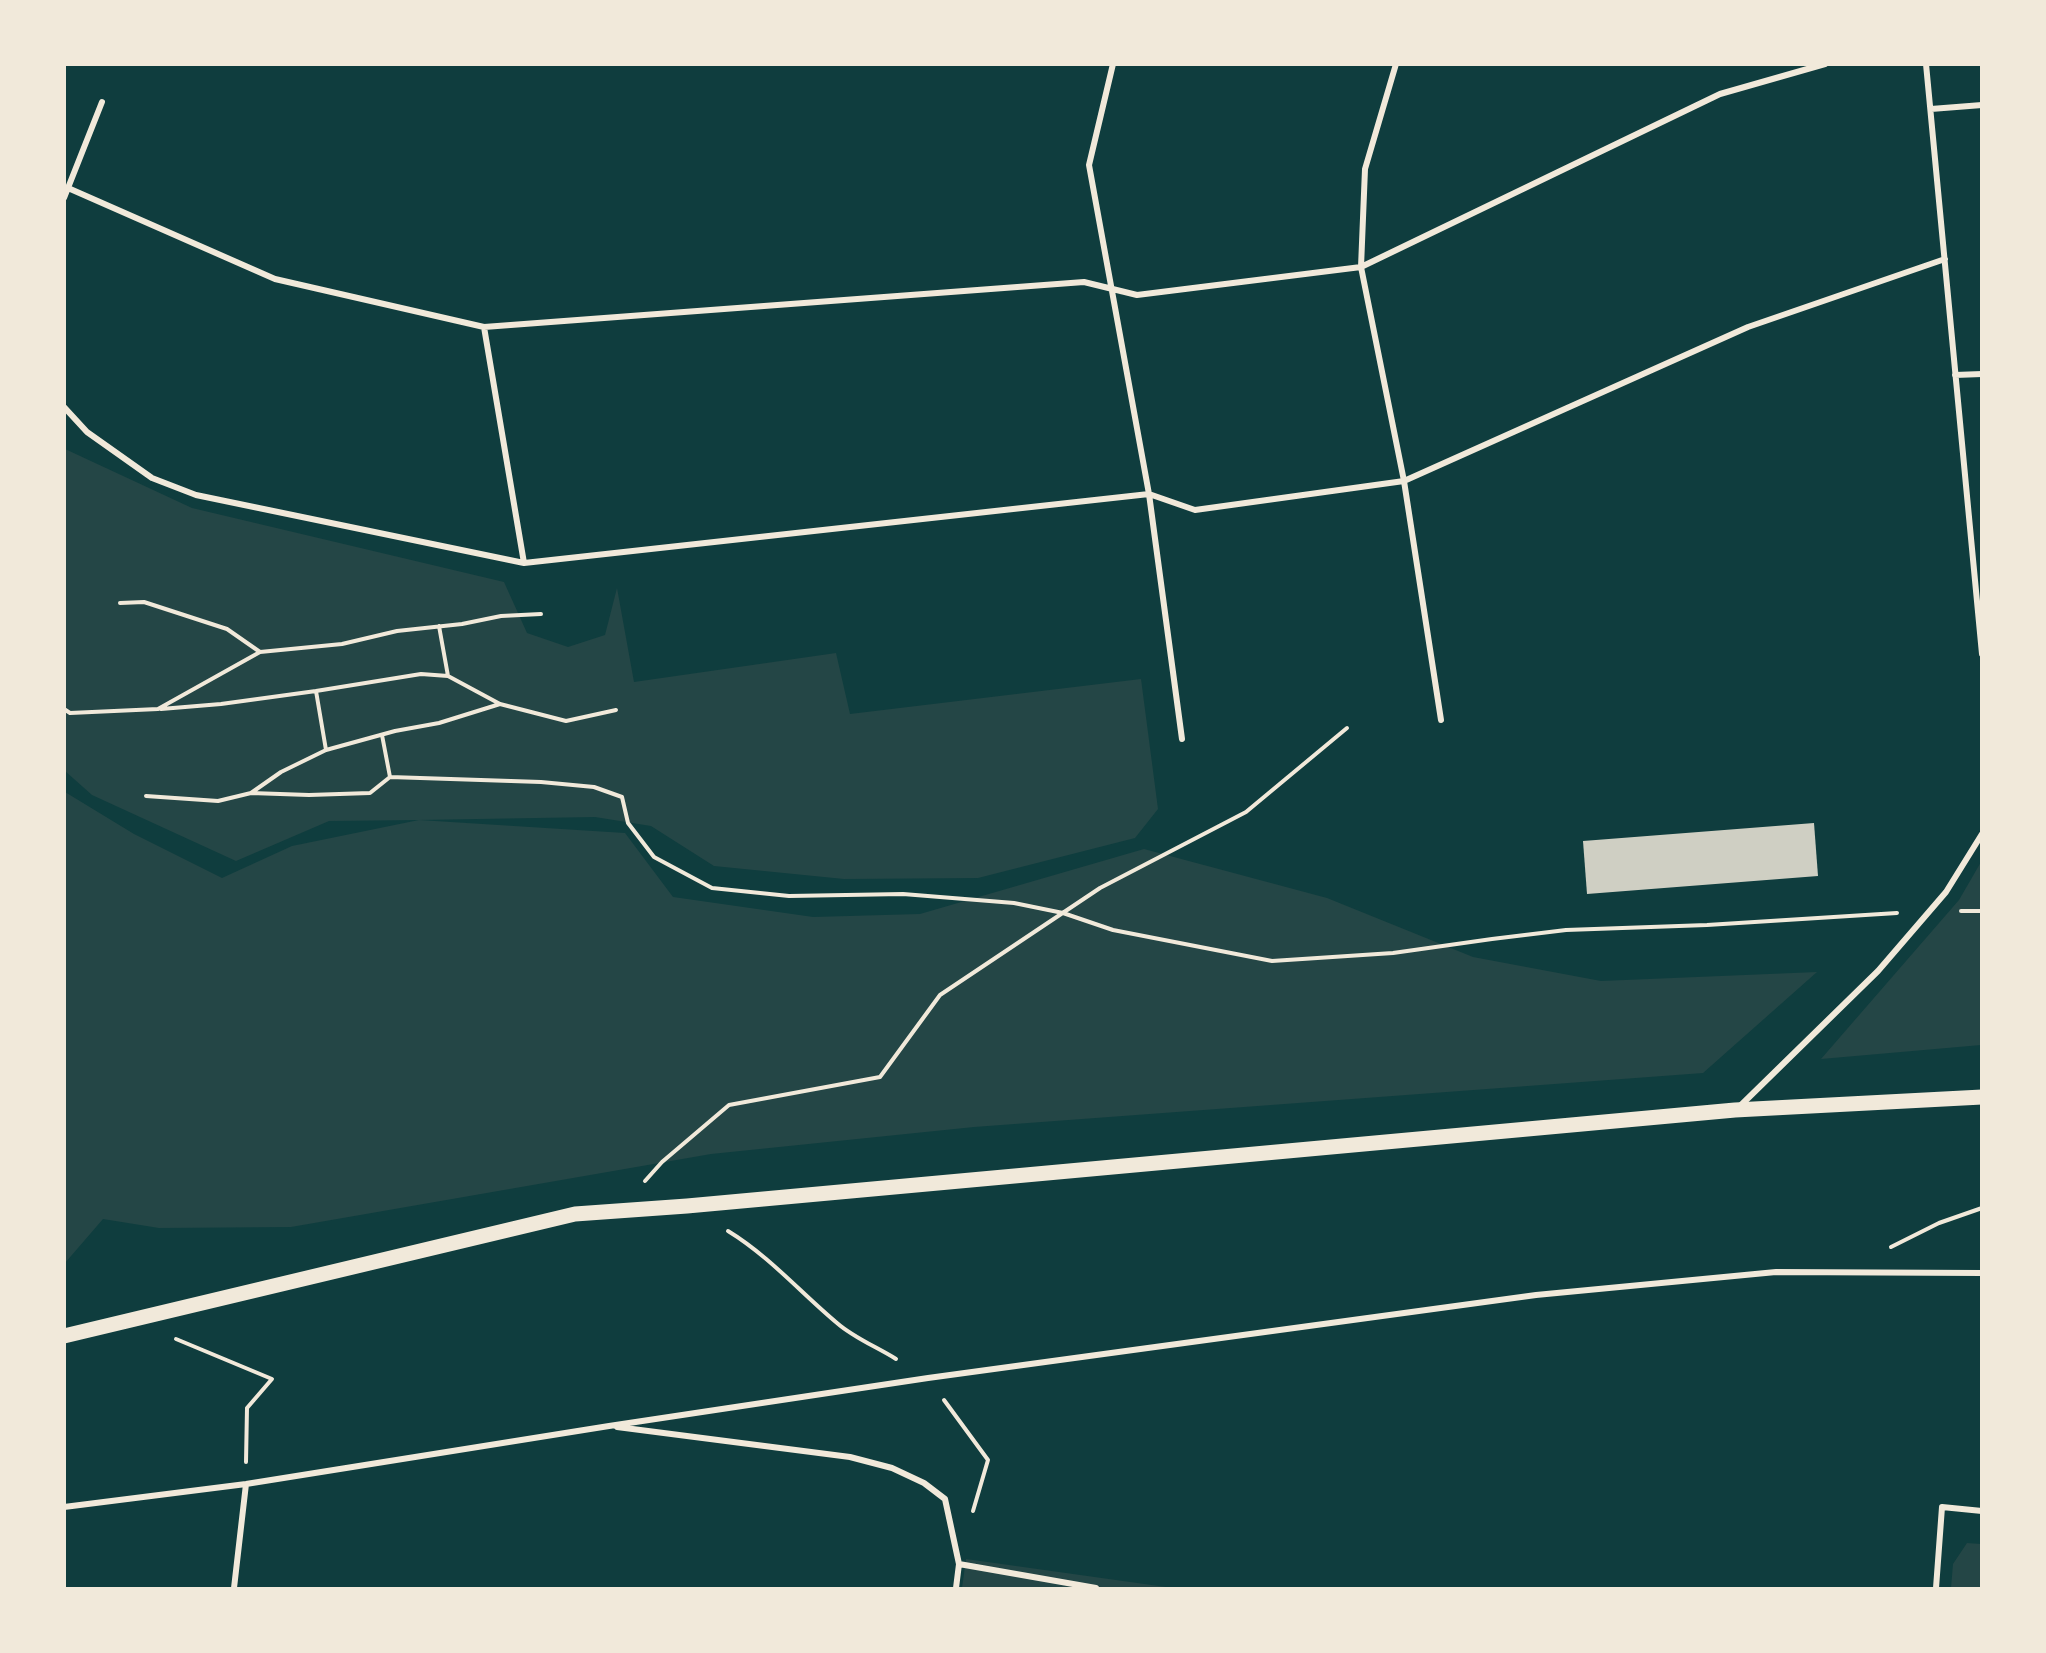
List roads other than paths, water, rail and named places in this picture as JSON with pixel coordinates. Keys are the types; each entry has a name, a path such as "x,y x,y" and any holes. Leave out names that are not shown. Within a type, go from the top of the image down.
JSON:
{"main road":[{"path":"64,1336 575,1214 699,1205 1735,1110 1982,1097"}],"street":[{"path":"1113,64 1089,165 1149,494 1182,740"},
{"path":"1396,64 1365,169 1361,267 1404,481 1441,720"},
{"path":"68,188 275,279 484,327 1084,282 1137,296 1361,267 1720,94 1825,64"},
{"path":"1926,64 1982,654"},
{"path":"64,198 102,102"},
{"path":"1930,109 1982,105"},
{"path":"64,407 87,432 152,478 196,495 524,563 1149,494 1195,510 1404,481 1748,327 1945,259"},
{"path":"484,327 524,563"},
{"path":"1955,375 1982,374"},
{"path":"1735,1110 1878,971 1946,892 1982,834"},
{"path":"64,1507 246,1484 928,1378 1536,1295 1776,1272 1982,1274"},
{"path":"609,1426 850,1457 892,1468 924,1483 945,1499 959,1564 956,1588"},
{"path":"234,1588 246,1484"},
{"path":"1936,1588 1942,1507 1982,1511"},
{"path":"959,1564 1096,1588"}]}
